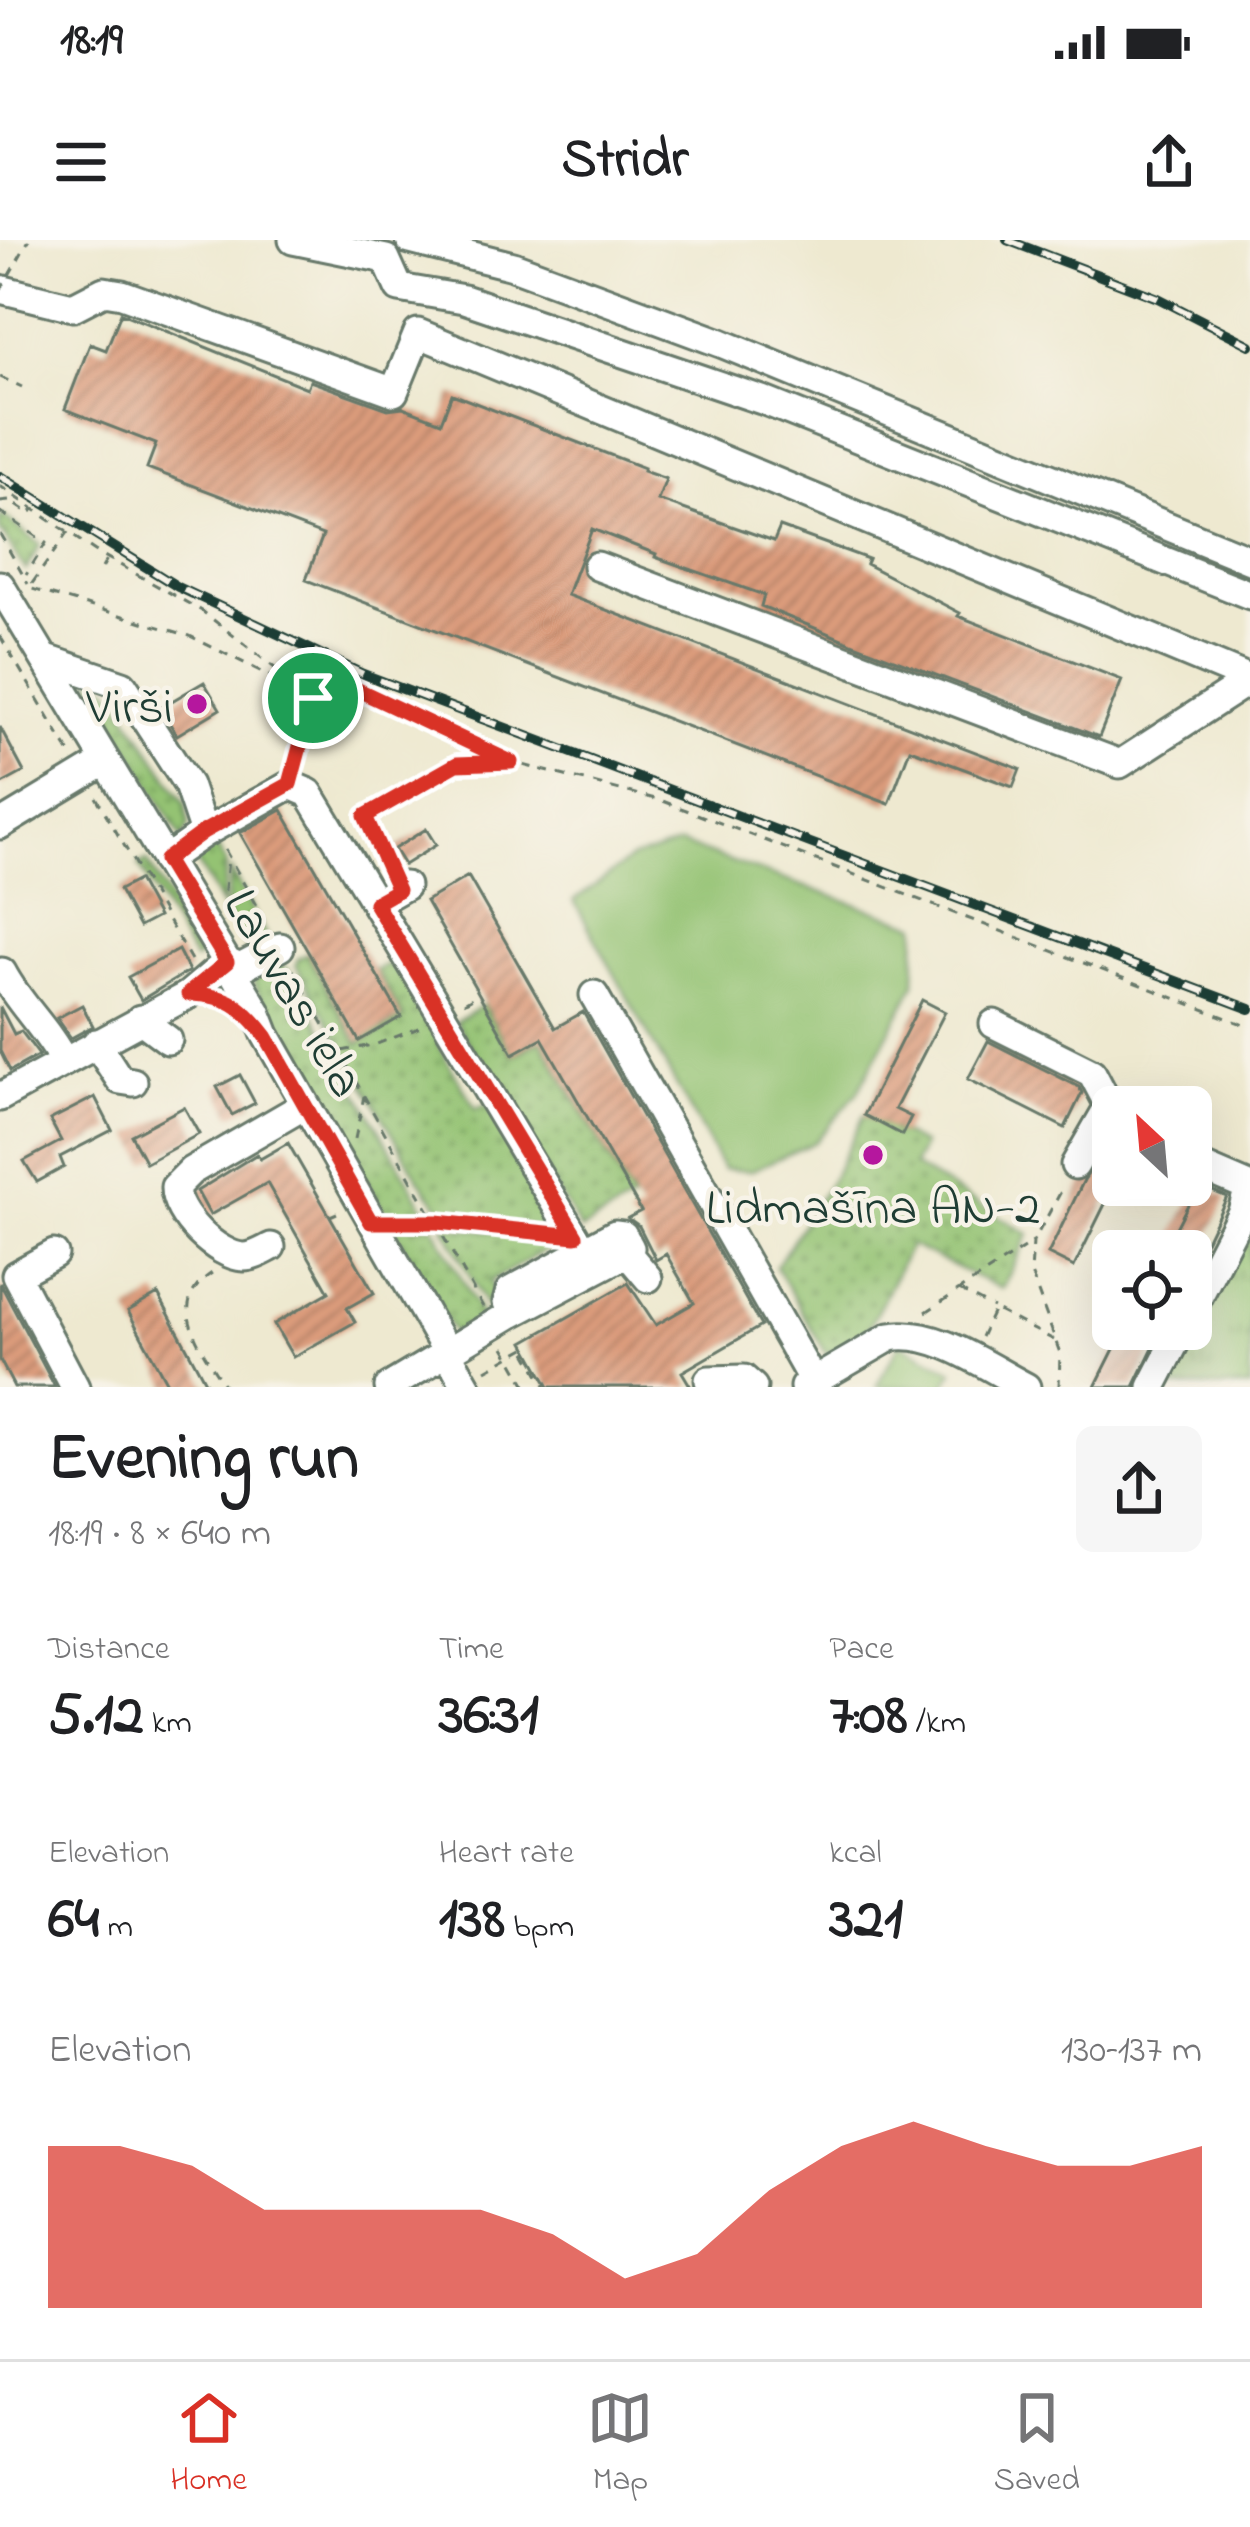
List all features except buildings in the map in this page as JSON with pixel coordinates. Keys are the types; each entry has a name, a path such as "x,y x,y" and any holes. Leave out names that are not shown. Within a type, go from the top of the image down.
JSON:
{"street":[{"path":"292,240 386,259 399,288 407,326 418,333 1248,679"},
{"path":"410,240 513,266 721,343 1250,560"},
{"path":"399,288 464,299 762,400 1250,595"},
{"path":"0,290 73,307 104,291 122,294 394,392 418,333"},
{"path":"596,566 1120,764 1248,679"},
{"name":"Lauvas iela","path":"13,580 7,631 44,658 94,767 165,860 227,962 467,1387"},
{"path":"44,658 123,685 188,785 208,830"},
{"path":"0,825 94,767"},
{"path":"165,860 290,784 309,793 393,893 443,1016 579,1243"},
{"path":"0,1097 140,1019 227,962 240,968 280,947"},
{"path":"2,972 50,1035 64,1062"},
{"path":"192,982 246,1010 266,1036"},
{"path":"594,995 809,1384 890,1337 914,1335 1026,1387"},
{"path":"140,1019 168,1040"},
{"path":"994,1024 1092,1073 1098,1086"},
{"path":"96,1043 120,1080 133,1082"},
{"path":"271,1247 248,1258 227,1253 178,1208 175,1186 191,1171 305,1106"},
{"path":"1075,1165 1092,1136"},
{"path":"1212,1171 1249,1187 1246,1214 1212,1275"},
{"path":"388,1387 627,1253 630,1248 623,1235 579,1243 510,1291 502,1320"},
{"path":"627,1253 648,1278"},
{"path":"54,1254 16,1275 75,1387"},
{"path":"1153,1387 1172,1350"},
{"path":"709,1380 744,1379 754,1387"}],"path":[{"path":"0,290 29,240"},
{"path":"0,377 22,387"},
{"path":"0,486 172,598 202,610 313,698"},
{"path":"0,502 10,501 30,514 34,508"},
{"path":"0,512 46,543 13,580"},
{"path":"68,532 29,588 190,636 313,698"},
{"path":"102,568 108,557"},
{"path":"7,631 94,767 192,982"},
{"path":"290,784 320,672 511,762 663,801 1250,1027"},
{"path":"393,893 365,816 457,764 511,762"},
{"path":"208,830 228,857 437,1222 502,1320 510,1357 527,1387"},
{"path":"223,912 228,857"},
{"path":"340,1051 391,1039 479,994"},
{"path":"344,1173 364,1094"},
{"path":"1059,1387 1060,1353 1031,1273 1033,1242 1075,1165"},
{"path":"330,1216 337,1213"},
{"path":"371,1222 437,1222 579,1243"},
{"path":"923,1314 1033,1242"},
{"path":"225,1387 196,1339 188,1306 192,1290 221,1267 227,1253"},
{"path":"958,1289 1056,1341"},
{"path":"971,1360 994,1309"},
{"path":"510,1357 525,1348 546,1387"}],"green space":[{"path":"3,516 40,545 26,570 0,530"},
{"path":"88,678 109,687 185,803 189,825 182,839"},
{"path":"680,844 917,925 915,984 857,1093 815,1142 750,1171 723,1169 574,901 632,858"},
{"path":"207,846 218,849 226,863 222,906 193,855"},
{"path":"147,861 201,956 194,960 139,865"},
{"path":"231,871 268,939 253,957 226,913"},
{"path":"307,954 358,1044 404,1018 376,970 399,959 449,1036 437,1044 476,1109 489,1103 567,1231 456,1218 442,1210 418,1178 296,965"},
{"path":"268,960 288,969 430,1218 386,1215 257,990 251,976"},
{"path":"483,1005 512,1056 541,1041 633,1200 581,1230 456,1022"},
{"path":"864,1115 923,1145 913,1166 1029,1234 1002,1289 910,1245 862,1342 826,1353 776,1267 834,1175"},
{"path":"1250,1224 1250,1387 1160,1387 1180,1350 1212,1350 1212,1293"},
{"path":"392,1226 434,1226 484,1321 454,1334"},
{"path":"444,1226 566,1239 490,1281 497,1301 490,1314"},
{"path":"900,1343 953,1371 945,1387 876,1387"}],"railway":[{"path":"1007,240 1158,298 1250,345"},
{"path":"0,476 178,587 363,674 1250,1009"}],"place":[{"name":"Virši","path":"197,704"},
{"name":"Lidmašīna AN-2","path":"873,1155"}],"route":[{"path":"320,672 511,762 457,764 365,816 398,890 375,903 576,1236 437,1222 371,1222 266,1036 246,1010 224,998 188,994 227,962 165,860 203,832 290,784 313,698 320,672"}]}
